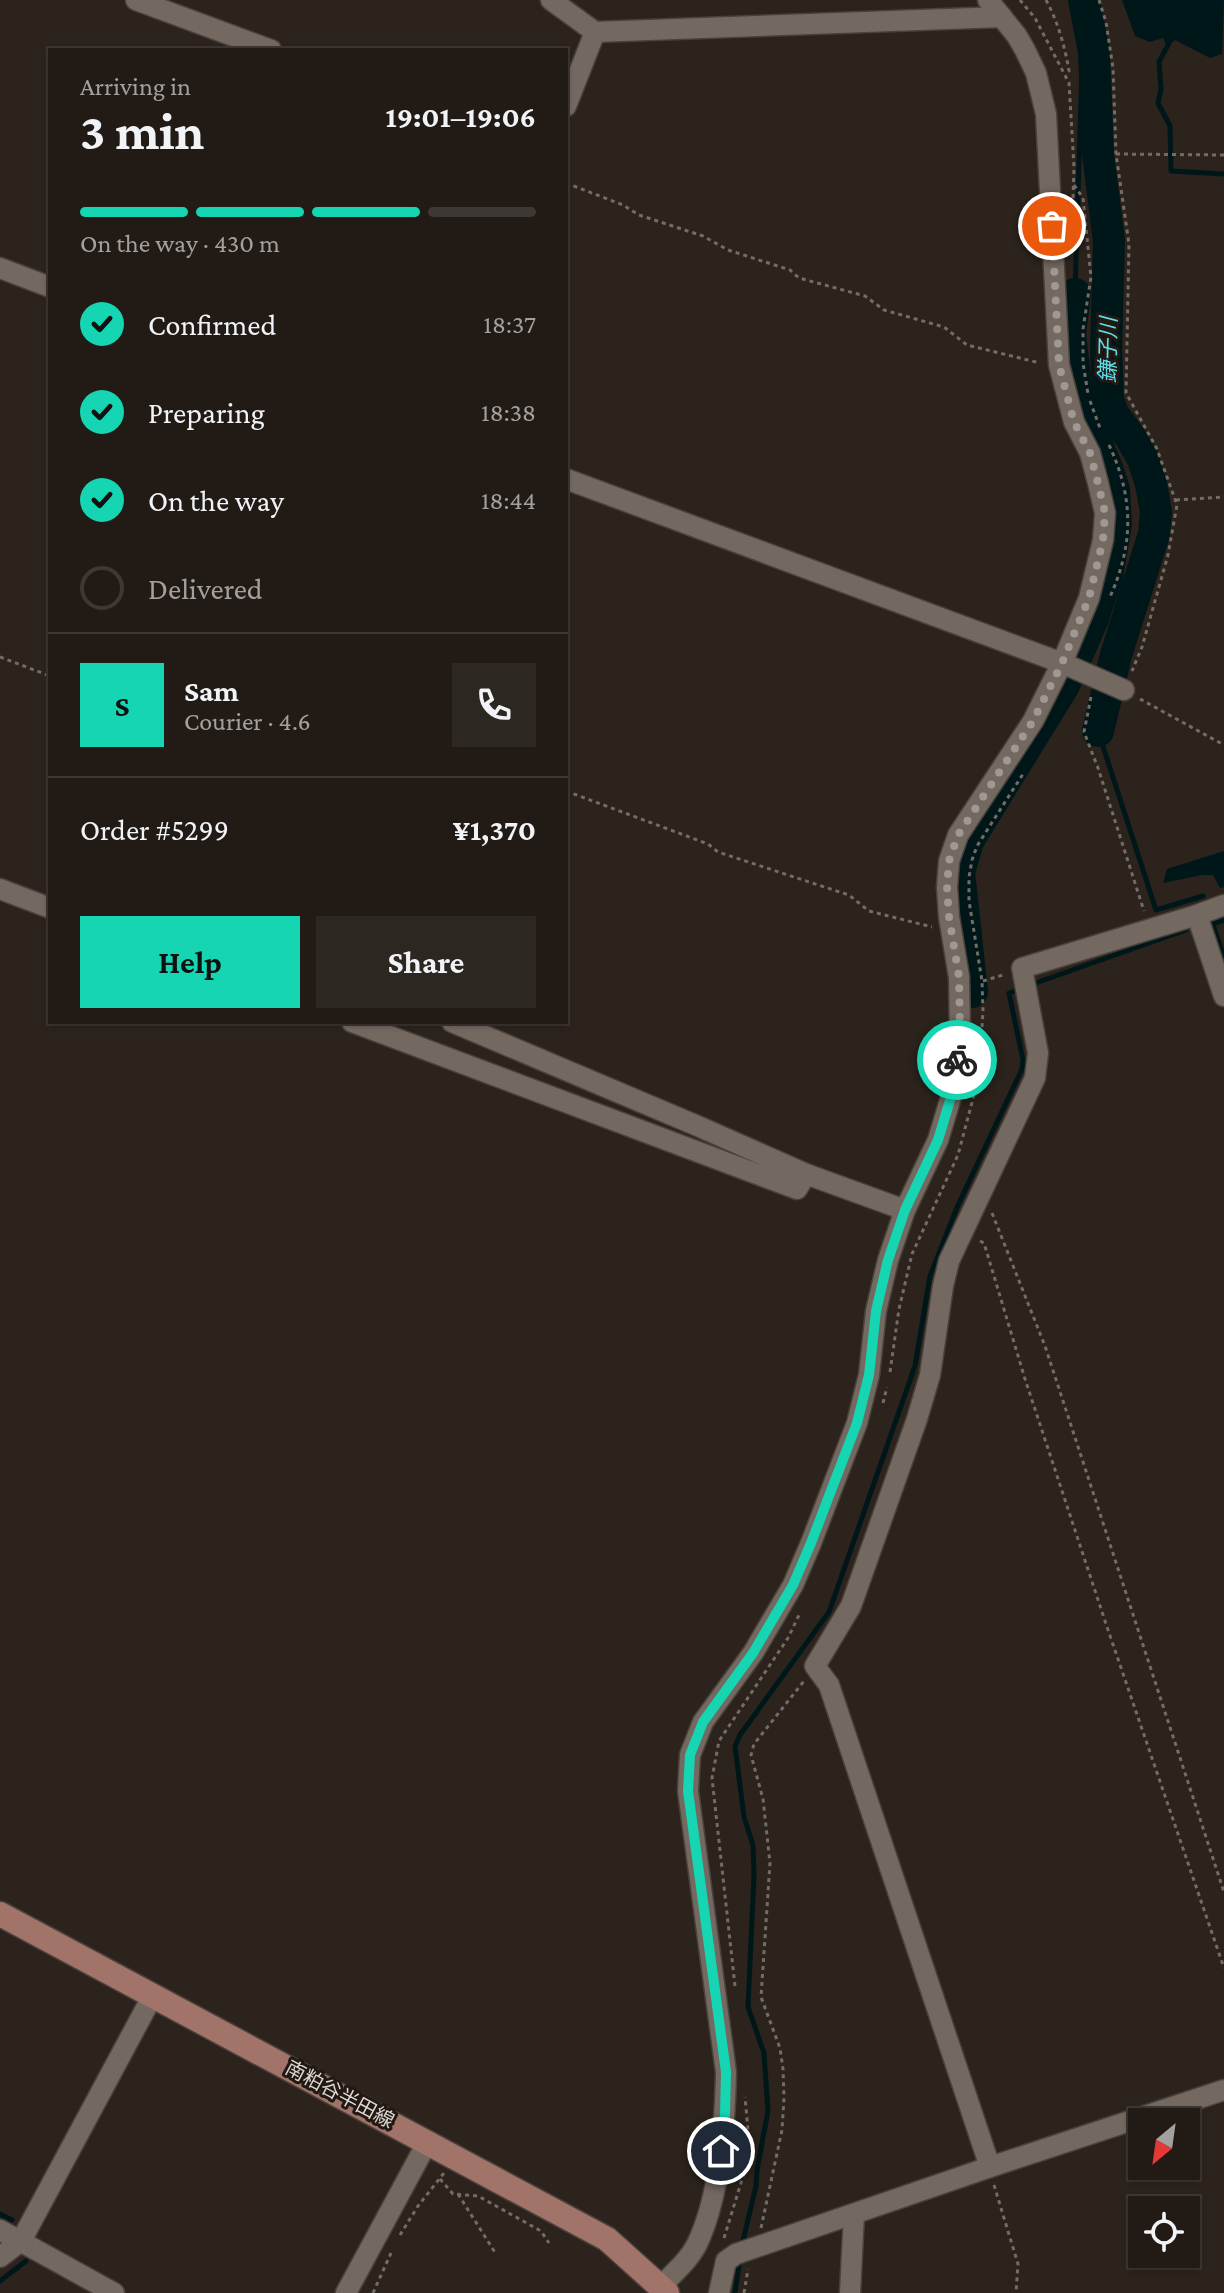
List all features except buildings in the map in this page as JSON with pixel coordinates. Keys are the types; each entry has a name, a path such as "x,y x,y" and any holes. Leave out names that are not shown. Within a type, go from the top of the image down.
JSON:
{"main road":[{"name":"南粕谷半田線","path":"0,1914 607,2239 664,2290"}],"street":[{"path":"136,0 266,48"},
{"path":"551,0 595,32 1002,17"},
{"path":"664,2290 697,2245 708,2215 725,2115 726,2072 688,1791 690,1755 703,1722 753,1653 793,1585 857,1423 869,1375 876,1311 888,1260 905,1210 938,1140 951,1097 960,1031 959,977 947,887 949,861 958,835 1033,721 1062,663 1089,598 1103,540 1105,513 1090,453 1074,422 1059,365 1046,114 1036,73 1017,36 988,0"},
{"path":"568,101 595,32"},
{"path":"0,268 48,286"},
{"path":"568,480 1062,663 1124,690"},
{"path":"0,889 48,907"},
{"path":"990,2167 829,1685 815,1666 851,1606 917,1419 930,1375 949,1261 1035,1078 1038,1053 1022,968 1224,905"},
{"path":"1197,915 1224,996"},
{"path":"357,1024 797,1189 806,1174"},
{"path":"457,1024 806,1174 905,1210"},
{"path":"0,2257 21,2241 153,1995"},
{"path":"719,2293 726,2261 746,2251 1224,2090"},
{"path":"346,2293 428,2141"},
{"path":"850,2293 854,2214"},
{"path":"0,2230 114,2293"}],"path":[{"path":"1046,0 1067,57 1069,71 1064,73"},
{"path":"1099,0 1106,22 1113,68 1116,154 1129,244 1126,393 1157,449 1177,505 1168,555 1142,647 1124,690 1224,745"},
{"path":"1116,154 1224,155"},
{"path":"568,184 623,205 639,215 703,236 728,250 790,270 799,278 865,296 884,310 944,327 967,345 1038,363 1059,365"},
{"path":"1074,185 1083,198 1091,277 1083,329 1083,363 1088,395 1101,430"},
{"path":"1106,605 1126,547 1129,517 1120,469 1107,443"},
{"path":"1176,500 1224,497"},
{"path":"0,657 48,675"},
{"path":"1096,678 1084,732 1150,929"},
{"path":"981,1050 982,981 969,901 969,877 977,846 1024,772"},
{"path":"568,792 708,844 718,852 849,895 869,911 951,930"},
{"path":"982,981 1022,968"},
{"path":"981,1192 1045,1346 1224,1892"},
{"path":"963,1230 984,1243 1025,1379 1107,1627 1224,1968"},
{"path":"744,2293 746,2251 760,2235 782,2130 784,2098 780,2048 761,1997 770,1863 763,1799 751,1755 754,1744 815,1666"},
{"path":"400,2237 418,2206 457,2157"},
{"path":"990,2167 1018,2264 1016,2293"},
{"path":"440,2179 450,2191 478,2196 541,2231 549,2243"},
{"path":"458,2194 496,2254"},
{"path":"373,2293 393,2249"}],"water":[{"path":"1122,0 1224,0 1222,54 1210,58 1175,40 1167,47 1163,38 1150,42 1135,36"},
{"path":"1224,851 1224,887 1220,888 1213,875 1163,883 1167,869"}],"waterway":[{"path":"1075,294 1084,0"},
{"name":"鎌子川","path":"1084,0 1094,52 1098,154 1109,241 1108,399 1113,414 1143,459 1156,512 1154,534 1116,655 1098,731"},
{"path":"1169,43 1159,62 1161,89 1158,103 1170,126 1171,171 1224,174"},
{"name":"鎌子川","path":"972,992 959,872 968,841 1064,685 1107,577 1116,524 1114,489 1078,403 1070,334 1075,294"},
{"path":"1098,731 1156,910 1203,896"},
{"path":"1210,916 1224,957"},
{"path":"1213,924 1224,920"},
{"path":"1030,985 1186,930"},
{"path":"742,2245 756,2186 768,2111 764,2053 748,2007 753,1845 744,1817 735,1746 829,1612 915,1366 930,1276 958,1205 1022,1069 1023,1060 1009,993 1021,989"},
{"path":"0,2214 12,2220"},
{"path":"735,2293 740,2258"},
{"path":"0,2281 26,2261"}],"way so far":[{"path":"957,1060 959,977 949,917 949,861 958,835 1033,721 1062,663 1089,598 1103,540 1105,513 1098,483 1090,453 1074,422 1059,365 1052,226"}],"route":[{"path":"721,2151 726,2072 688,1791 690,1755 703,1722 753,1653 793,1585 811,1543 857,1423 869,1375 876,1311 888,1260 905,1210 938,1140 951,1097 957,1060"}]}
